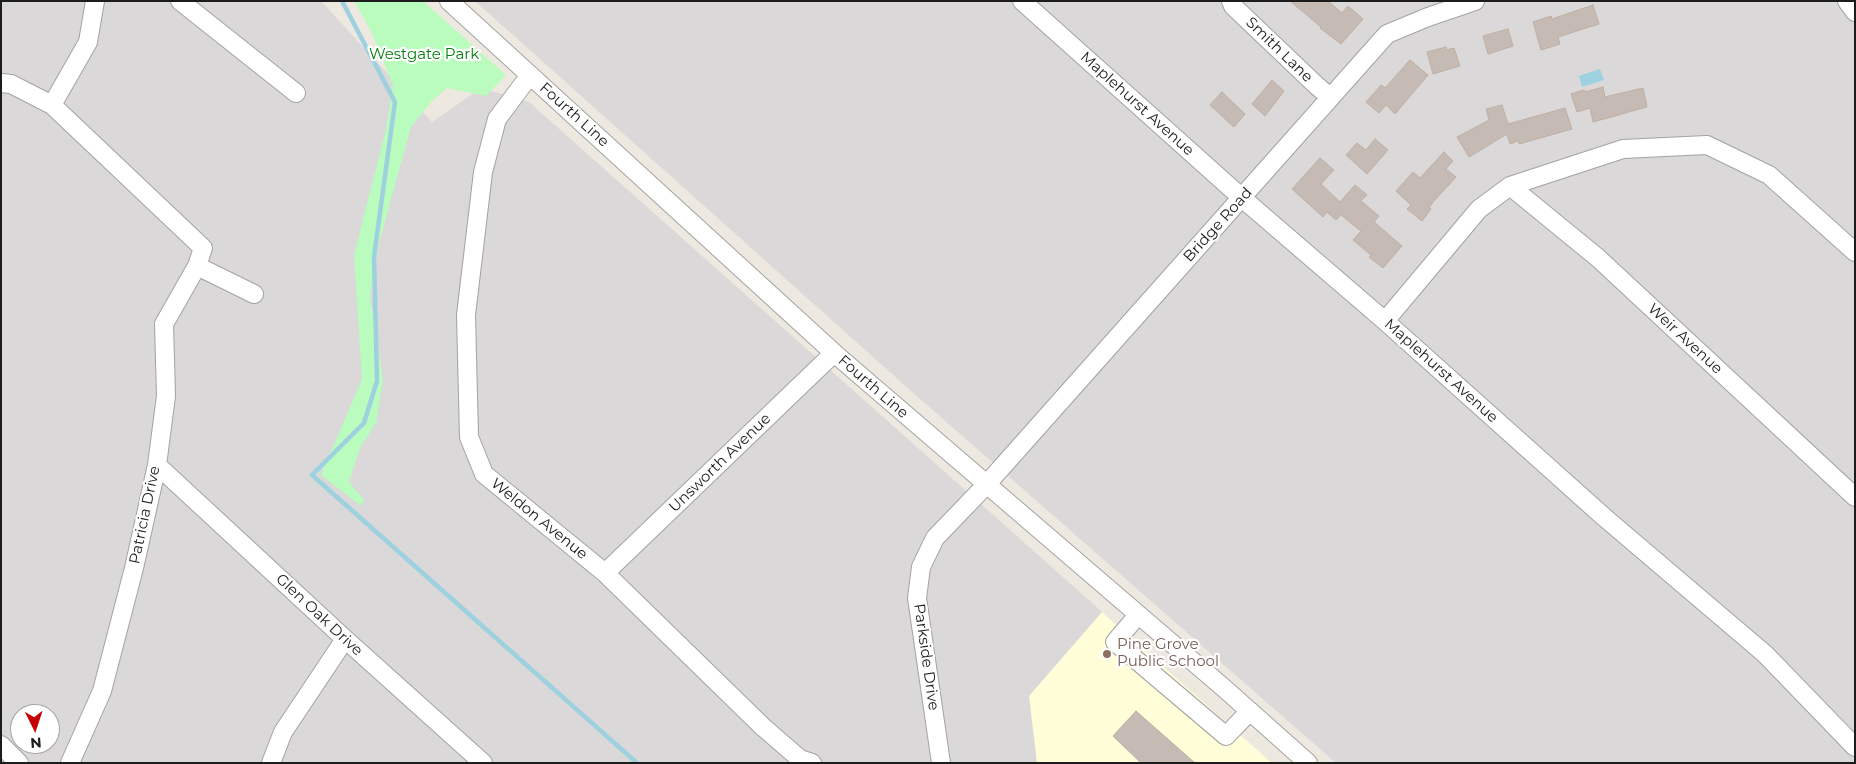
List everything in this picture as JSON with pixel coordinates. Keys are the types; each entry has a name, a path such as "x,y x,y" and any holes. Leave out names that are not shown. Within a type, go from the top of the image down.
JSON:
{"street":[{"path":"52,106 88,42 95,1"},
{"path":"180,1 296,93"},
{"name":"Fourth Line","path":"449,1 834,353 1308,763"},
{"name":"Maplehurst Avenue","path":"1022,1 1242,198 1385,321 1604,518 1765,654 1855,747"},
{"name":"Smith Lane","path":"1231,1 1233,6 1316,86 1330,97"},
{"name":"Bridge Road","path":"986,485 1387,34 1428,17 1475,1"},
{"path":"1847,1 1855,12"},
{"name":"Weldon Avenue","path":"530,75 497,119 483,172 466,315 468,438 484,474 605,573 763,727 800,759 812,763"},
{"name":"Patricia Drive","path":"1,84 11,84 52,106 203,248 197,266 164,324 166,396 157,465 134,568 102,691 70,763"},
{"path":"1385,321 1479,209 1510,186 1623,149 1707,145 1769,175 1855,252"},
{"name":"Weir Avenue","path":"1510,186 1598,258 1855,497"},
{"path":"197,266 254,294"},
{"name":"Unsworth Avenue","path":"605,573 834,353"},
{"name":"Glen Oak Drive","path":"157,465 345,639 483,763"},
{"name":"Parkside Drive","path":"941,763 917,598 921,567 935,538 986,485"},
{"path":"1138,615 1115,642 1226,736 1250,711"},
{"path":"271,763 283,732 345,639"},
{"path":"1,746 19,763"}],"shaded area":[{"path":"1,1 321,1 432,122 481,88 529,102 1272,763 1,763"},
{"path":"475,1 1855,1 1855,763 1336,763 911,391"},
{"name":"Pine Grove Public School","path":"1102,612 1272,763 1037,763 1029,696"}],"green space":[{"name":"Westgate Park","path":"354,1 423,1 506,75 486,96 447,88 431,102 411,127 379,243 370,296 383,380 376,423 360,448 349,482 364,500 361,506 321,475 362,379 354,255 386,129 393,86 372,33"}],"water":[{"path":"1600,69 1604,80 1582,87 1579,76"}],"building":[{"path":"1290,1 1328,1 1342,13 1348,6 1363,19 1341,44"},
{"path":"1593,5 1599,24 1558,37 1560,44 1541,50 1533,22 1551,16 1552,19"},
{"path":"1508,29 1513,46 1488,54 1483,36"},
{"path":"1446,47 1446,50 1454,48 1460,66 1433,74 1427,52"},
{"path":"1410,60 1428,75 1395,114 1386,105 1379,113 1366,102 1381,85 1385,88"},
{"path":"1272,80 1284,91 1265,116 1252,104"},
{"path":"1603,87 1605,97 1643,88 1647,107 1593,122 1590,108 1577,112 1571,94"},
{"path":"1222,92 1245,114 1234,127 1210,105"},
{"path":"1502,105 1508,124 1565,108 1572,129 1519,144 1518,141 1510,144 1507,134 1469,157 1457,137 1489,120 1486,109"},
{"path":"1375,139 1388,150 1367,174 1346,155 1357,143 1366,150"},
{"path":"1444,152 1453,161 1446,169 1456,177 1433,202 1429,208 1431,209 1422,221 1407,209 1411,205 1396,191 1413,172 1420,178"},
{"path":"1320,158 1334,170 1321,184 1340,202 1355,185 1367,195 1361,201 1379,216 1374,222 1402,246 1383,268 1369,257 1371,255 1353,240 1361,231 1341,215 1336,220 1327,212 1323,217 1292,189"},
{"name":"Pine Grove Public School","path":"1136,711 1195,763 1141,763 1113,736"}],"waterway":[{"path":"342,1 395,102 374,257 377,381 364,423 312,475 637,763"}],"place":[{"name":"Pine Grove Public School","path":"1107,654"}]}
